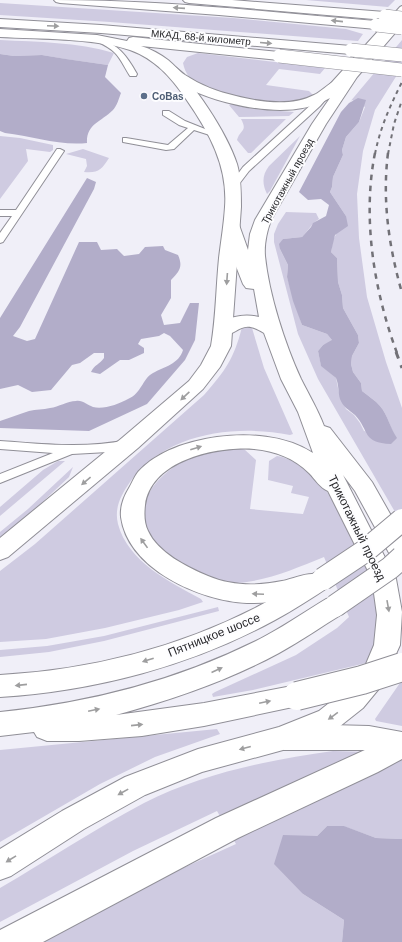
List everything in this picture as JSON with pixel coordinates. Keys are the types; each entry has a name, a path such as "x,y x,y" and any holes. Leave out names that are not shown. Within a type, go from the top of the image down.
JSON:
{"main road":[{"path":"60,0 219,11 402,28"},
{"path":"192,0 402,18"},
{"name":"Трикотажный проезд","path":"283,738 329,719 354,700 373,677 387,645 390,615 384,579 334,480 308,412 291,379 271,323 256,255 258,234 263,220 318,124 352,75 402,18"},
{"name":"МКАД, 68-й километр","path":"0,23 102,29 402,55"},
{"path":"0,33 148,43 402,70"},
{"path":"82,38 127,45 142,50 157,59 185,81 200,89 219,97 248,103 285,105 309,102 323,96 352,75"},
{"path":"0,552 130,444 196,385 210,366 221,346 232,226 233,186 230,167 216,135 198,106 169,68"},
{"path":"223,332 234,323 249,320 264,324 271,323 250,281 232,226"},
{"name":"Трикотажный проезд","path":"308,412 364,487 402,557"},
{"path":"323,580 286,591 265,594 246,593 210,587 178,573 160,562 143,543 134,526 132,510 136,495 143,482 157,467 176,455 200,447 226,442 254,442 295,452 314,464 330,482 347,507"},
{"name":"Пятницкое шоссе","path":"0,686 66,680 132,665 194,645 258,618 323,580 365,551 402,520"},
{"path":"0,726 43,720 100,708 152,694 205,675 269,647 335,606 390,568 402,557"},
{"path":"0,726 97,729 180,720 297,696 362,680 402,667"},
{"path":"0,866 73,820 135,786 198,761 283,738 369,738 402,745"},
{"path":"10,942 227,828 368,763 402,745"}],"lane":[{"path":"233,186 246,169 323,96 402,8"},
{"path":"98,40 115,47 121,52 133,74"},
{"path":"166,113 182,123 216,135"},
{"path":"126,140 166,148 171,147 193,127"},
{"path":"0,240 60,152"},
{"path":"0,213 18,213"},
{"path":"0,445 70,450 108,448 130,444"},
{"path":"0,479 70,450"}],"shaded area":[{"path":"306,0 395,0 388,7"},
{"path":"0,3 233,18 346,29 363,34 358,41 0,15"},
{"path":"0,40 72,45 100,49 114,53 108,65 42,55 14,56 0,54"},
{"path":"402,40 402,67 375,110 363,151 357,194 359,238 367,297 386,362 402,408 402,524 318,379 298,334 274,242 274,234 278,224 286,212 316,213 319,219 302,237 283,239 280,249 288,265 287,277 302,325 327,334 333,341 323,345 318,351 321,365 336,378 339,393 346,409 354,415 364,431 396,438 383,410 376,402 362,391 361,383 353,372 351,364 352,356 359,343 358,335 343,308 342,295 338,282 337,258 331,252 333,240 346,216 330,192 333,177 343,155 342,150 346,137 359,122 365,107 352,100 349,103"},
{"path":"198,53 325,68 320,74 279,69 266,85 309,91 313,95 303,100 288,102 251,99 213,89 198,83 189,77 183,63 187,57"},
{"path":"0,54 14,56 42,55 108,65 105,77 121,93 117,104 113,110 92,127 87,137 87,143 77,144 56,142 0,131"},
{"path":"358,98 366,100 359,122 346,137 342,150 343,155 333,177 330,192 346,216 348,226 335,235 331,252 337,258 338,282 342,295 343,308 358,335 359,343 352,356 351,364 353,372 361,383 362,391 374,400 385,413 397,438 391,444 382,443 371,439 360,421 341,402 336,378 321,366 318,351 323,345 332,340 327,334 302,325 293,301 287,277 288,265 279,244 283,239 302,237 313,223 326,216 329,205 321,199 308,200 299,192 341,112 349,103"},
{"path":"231,104 253,109 294,112 289,116 239,117 229,105"},
{"path":"241,119 286,119 251,153 248,153 237,140 244,128"},
{"path":"0,136 20,138 53,145 53,150 50,152 26,149 28,161 0,199"},
{"path":"300,136 267,194 264,187 264,180 267,169"},
{"path":"83,149 109,158 99,170 84,172 87,166 86,159 66,154"},
{"path":"87,178 96,182 94,189 20,327 13,336 27,341 35,339 79,242 97,242 101,250 117,249 124,256 139,254 145,247 163,246 165,250 178,255 180,268 171,280 171,298 161,315 164,325 180,323 190,303 199,303 195,340 185,360 147,404 89,431 0,428 0,421 29,411 45,409 73,401 81,401 97,408 120,403 133,396 146,379 153,373 175,362 183,350 170,336 164,333 159,336 141,339 138,344 144,348 144,353 129,360 120,360 100,374 91,372 104,358 104,353 94,353 80,363 72,365 51,390 32,392 18,385 0,389 0,318"},
{"path":"242,327 252,328 264,368 293,434 247,431 224,432 202,436 182,443 162,452 145,465 130,482 121,497 117,513 118,524 123,537 140,560 164,578 201,599 203,602 179,610 105,628 46,639 0,642 0,571 35,544 204,395 218,379 228,364 236,348"},
{"path":"227,449 244,449 256,460 250,509 303,514 309,497 291,493 293,486 268,480 269,461 277,456 284,457 304,468 317,479 326,490 363,558 372,578 378,598 378,628 373,659 366,663 253,690 213,697 212,694 215,692 296,655 337,628 349,617 324,557 267,578 255,581 225,583 208,578 188,567 171,557 157,545 148,532 144,519 144,505 150,491 161,477 183,461 202,454"},
{"path":"58,461 65,461 0,516 0,507 43,470"},
{"path":"73,467 69,477 33,511 0,539 0,532 28,509"},
{"path":"218,607 219,611 104,641 49,652 0,657 0,650 47,646 104,636"},
{"path":"402,680 402,726 376,721 375,719"},
{"path":"217,729 220,734 155,757 100,784 0,842 0,750"},
{"path":"333,751 371,752 402,759 402,839 376,838 343,826 327,826 317,836 283,836 303,894 344,920 342,942 36,942 141,887 236,844 217,811 133,851 0,922 0,888 144,803 189,783 237,769 261,763"},
{"path":"327,826 344,826 376,838 402,839 402,942 342,942 344,920 303,894 274,864 283,835 317,836"}],"railway":[{"path":"375,154 386,117 402,82"},
{"path":"388,154 394,124 402,100"},
{"path":"375,153 371,178 370,203 372,254 382,305 397,353"},
{"path":"388,153 386,171 386,206 393,258 402,293"},
{"path":"396,352 402,368"}],"place":[{"name":"CoBas","path":"144,96"}]}
